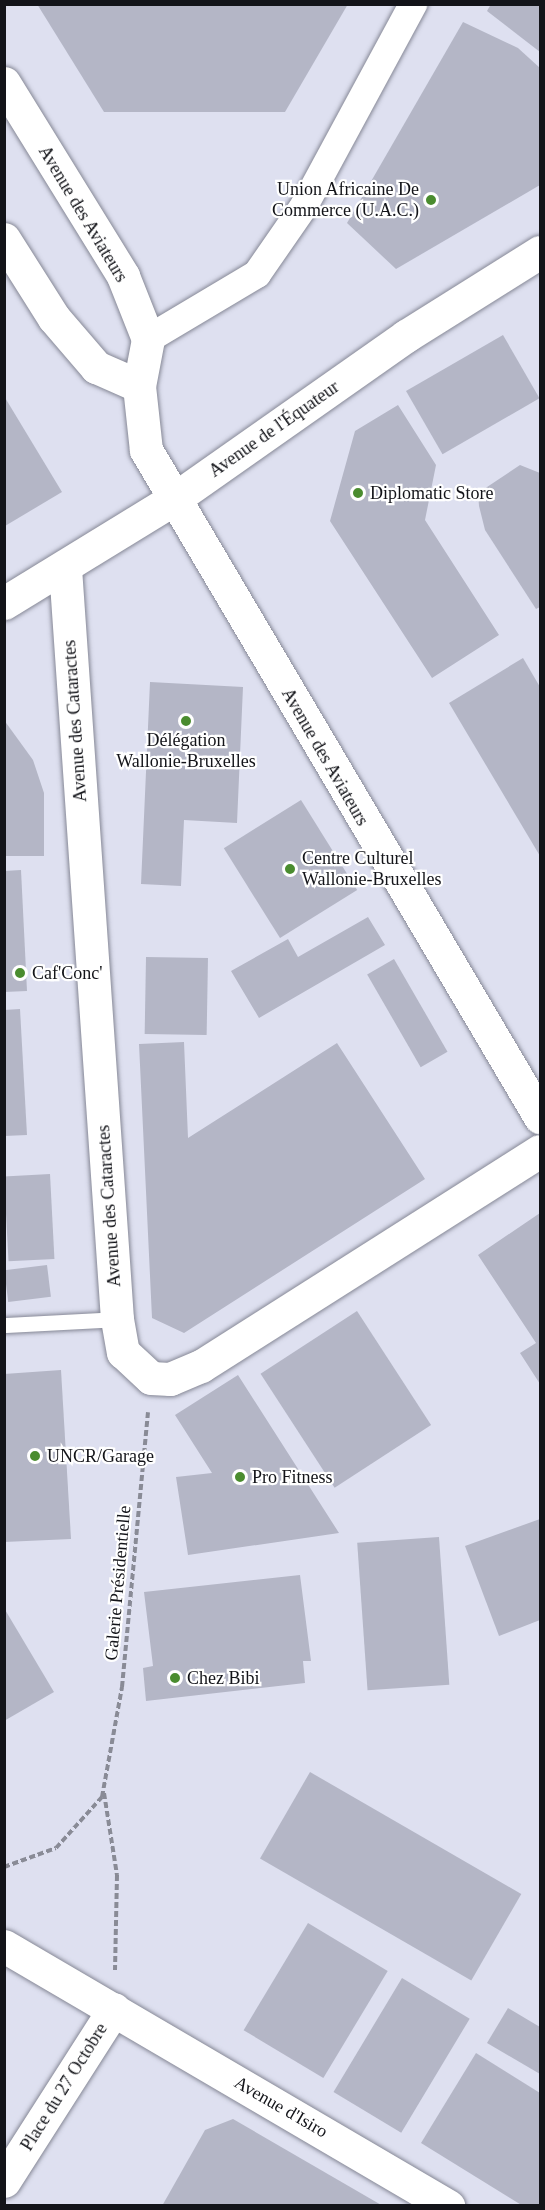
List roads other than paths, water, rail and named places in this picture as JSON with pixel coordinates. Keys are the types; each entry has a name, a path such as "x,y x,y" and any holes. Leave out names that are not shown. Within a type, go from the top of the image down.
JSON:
{"street":[{"path":"148,339 257,274 304,206 413,4"},
{"name":"Avenue des Aviateurs","path":"4,84 123,276 148,339 139,386 146,450 540,1117"},
{"path":"4,239 54,318 96,367 139,386"},
{"name":"Avenue de l'Équateur","path":"4,603 65,568 174,499 406,336 540,252"},
{"name":"Avenue des Cataractes","path":"65,568 117,1319 123,1352 151,1378 170,1379 201,1366 540,1151"},
{"name":"Place du 27 Octobre","path":"4,1946 114,2009 4,2181"},
{"name":"Avenue d'Isiro","path":"114,2009 448,2205"}],"lane":[{"path":"4,1325 117,1319"}],"place":[{"name":"Union Africaine De Commerce (U.A.C.)","path":"431,200"},
{"name":"Diplomatic Store","path":"358,493"},
{"name":"Délégation Wallonie-Bruxelles","path":"186,721"},
{"name":"Centre Culturel Wallonie-Bruxelles","path":"290,869"},
{"name":"Caf'Conc'","path":"20,973"},
{"name":"UNCR/Garage","path":"35,1456"},
{"name":"Pro Fitness","path":"240,1477"},
{"name":"Chez Bibi","path":"175,1678"}]}
